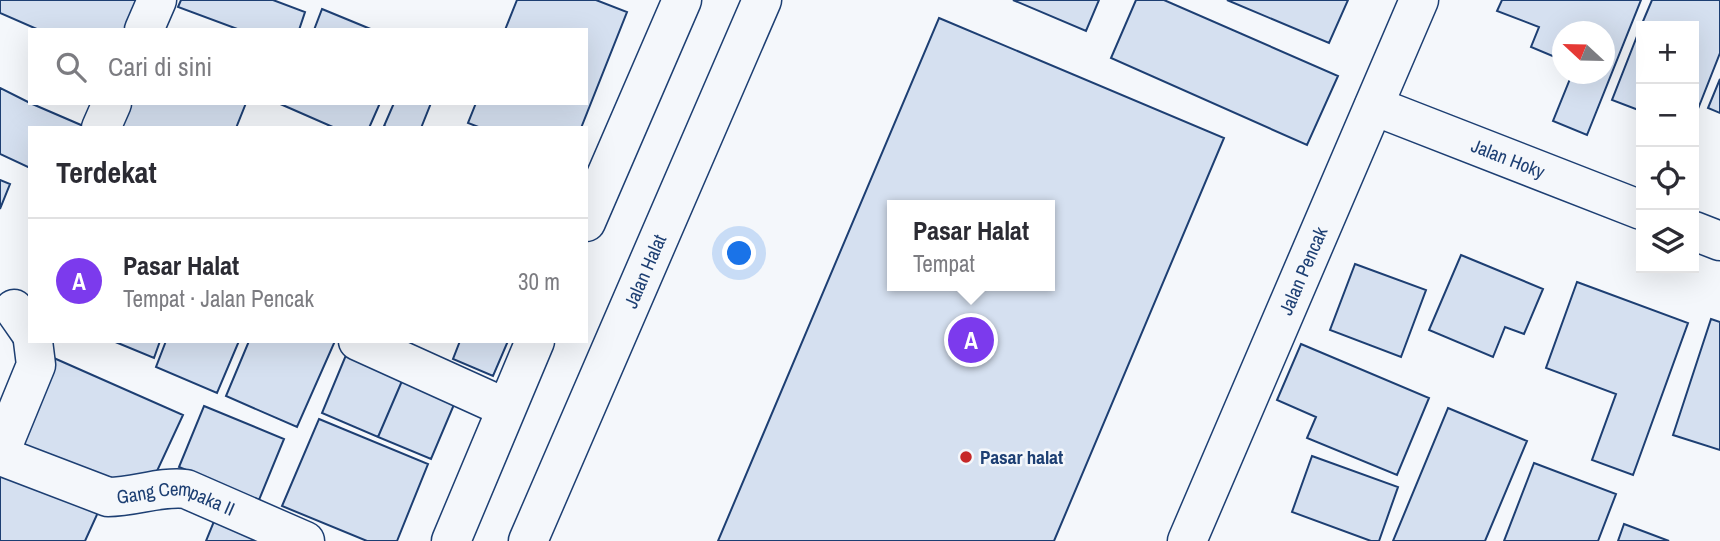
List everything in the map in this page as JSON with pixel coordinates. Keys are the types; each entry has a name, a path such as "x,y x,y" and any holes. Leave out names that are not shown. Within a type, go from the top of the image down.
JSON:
{"street":[{"path":"145,28 156,0"},
{"path":"588,217 682,0"},
{"name":"Jalan Halat","path":"528,541 762,0"},
{"name":"Jalan Pencak","path":"1187,541 1419,0"},
{"path":"102,126 111,105"},
{"name":"Jalan Hoky","path":"1374,106 1638,210"},
{"path":"1699,233 1720,241"},
{"name":"Gang Cempaka II","path":"33,343 36,365 4,443 2,453 6,458 108,497 121,497 169,487 186,489 305,541"},
{"path":"362,343 506,408"},
{"path":"451,541 534,343"}],"building":[{"path":"0,0 143,0 132,28 34,28 0,13"},
{"path":"181,0 273,0 305,12 300,28 235,28 178,7"},
{"path":"517,0 596,0 627,12 582,126 476,126 468,123 475,105 588,105 588,28 506,28"},
{"path":"1013,0 1099,0 1086,31"},
{"path":"1136,0 1164,0 1338,76 1307,145 1111,58"},
{"path":"1227,0 1348,0 1329,43"},
{"path":"1502,0 1641,0 1615,65 1615,21 1552,21 1552,56 1531,47 1539,27 1497,11"},
{"path":"1652,0 1720,0 1720,53 1699,106 1699,21 1643,21"},
{"path":"322,9 368,28 315,28"},
{"name":"Pasar halat","path":"939,18 1224,138 1054,541 718,541"},
{"path":"1636,39 1636,109 1612,100"},
{"path":"1720,79 1720,113 1708,108"},
{"path":"1568,84 1607,84 1587,135 1553,121"},
{"path":"0,88 28,102 28,105 35,105 83,126 28,126 28,167 0,154"},
{"path":"130,105 245,105 237,126 121,126"},
{"path":"283,105 379,105 370,126 330,126"},
{"path":"393,105 430,105 422,126 384,126"},
{"path":"0,180 10,184 0,209"},
{"path":"1461,255 1543,289 1524,334 1505,327 1493,357 1429,330"},
{"path":"1355,264 1426,290 1401,357 1330,330"},
{"path":"1577,282 1688,323 1633,475 1592,460 1616,394 1546,368"},
{"path":"1711,319 1720,322 1720,450 1673,435"},
{"path":"118,343 159,343 154,358"},
{"path":"165,343 238,343 217,393 156,367"},
{"path":"248,343 334,343 297,427 226,396"},
{"path":"351,343 408,367 378,437 322,413"},
{"path":"459,343 507,343 493,376 453,359"},
{"path":"1301,344 1429,398 1397,475 1307,438 1316,417 1277,400"},
{"path":"47,355 183,415 151,484 113,494 7,446"},
{"path":"408,367 461,388 431,459 378,437"},
{"path":"204,406 284,439 259,500 179,467"},
{"path":"1448,408 1527,441 1485,541 1393,541"},
{"path":"319,419 428,464 397,541 367,541 282,506"},
{"path":"1312,456 1398,487 1379,541 1371,541 1292,512"},
{"path":"1534,463 1616,494 1598,541 1504,541"},
{"path":"0,464 100,508 85,541 0,541"},
{"path":"219,509 281,541 206,541"},
{"path":"1624,524 1669,541 1618,541"}],"place":[{"name":"Pasar Halat","path":"971,340"},
{"name":"Pasar halat","path":"966,457"}]}
